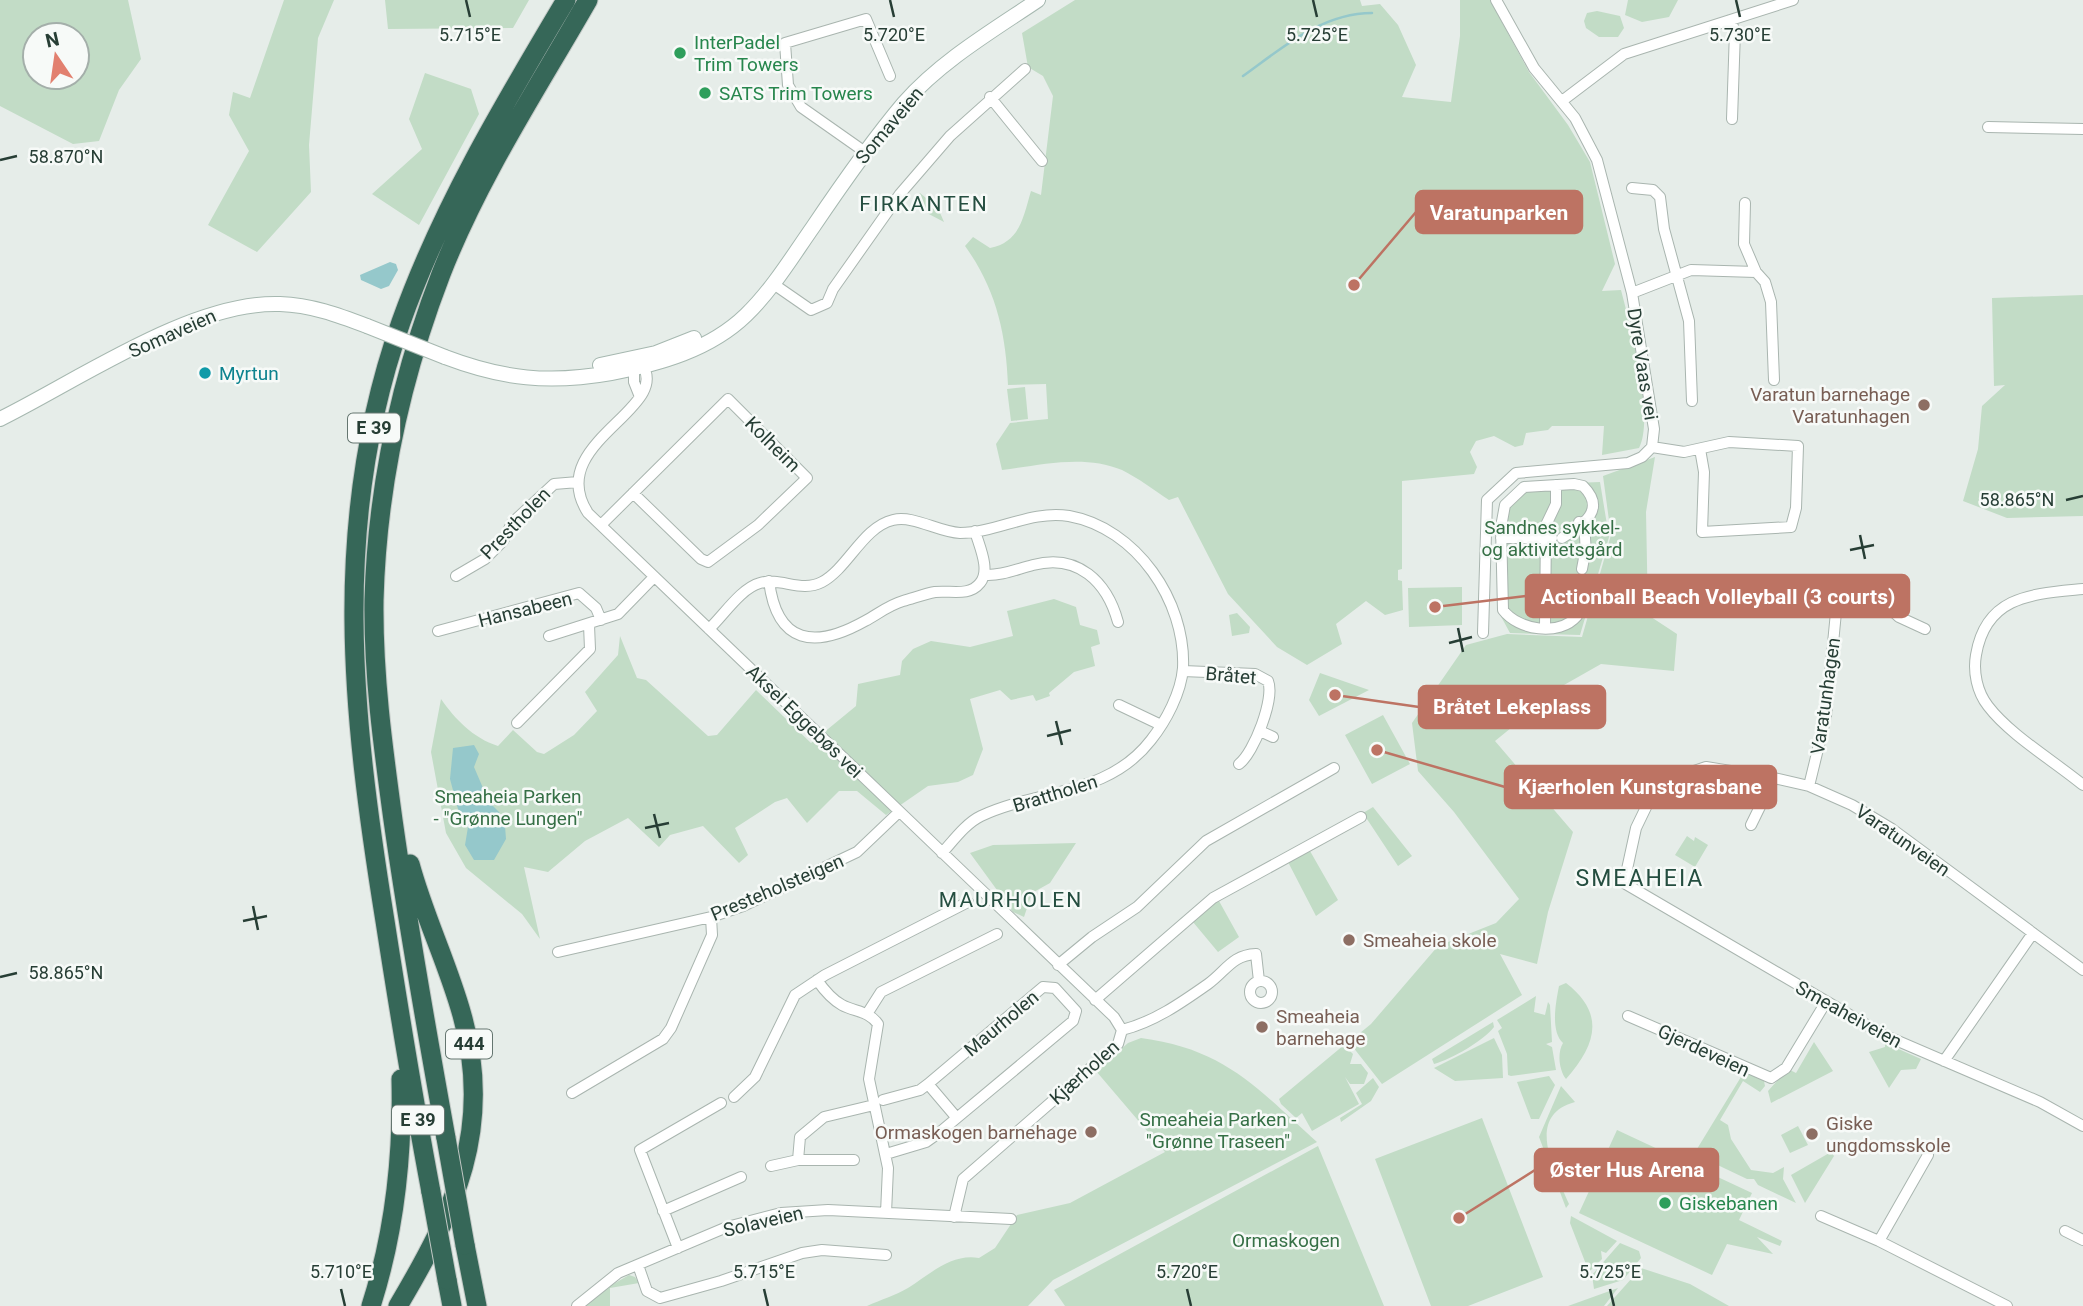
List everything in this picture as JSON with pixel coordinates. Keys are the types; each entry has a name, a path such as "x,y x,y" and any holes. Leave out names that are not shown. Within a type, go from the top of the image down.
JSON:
{"highway":[{"name":"E 39","path":"452,1306 405,1047 356,715 352,594 361,499 381,394 400,325 424,262 472,160 566,0"},
{"name":"E 39","path":"477,1306 446,1138 387,778 379,713 375,586 381,509 392,436 408,373 442,270 490,170 588,0"},
{"name":"444","path":"387,778 418,892 462,1014 474,1080 471,1142 464,1170 453,1199 398,1306"},
{"path":"371,1306 385,1259 398,1191 402,1133 401,1070 405,1047"}],"main road":[{"name":"Somaveien","path":"0,419 185,324 232,308 276,303 308,306 368,326 445,357 514,376 557,380 637,364 705,333 772,283 864,152 926,80 1038,0"}],"street":[{"name":"Dyre Vaas vei","path":"1483,633 1487,500 1516,473 1628,463 1643,457 1652,447 1653,420 1632,293 1597,160 1575,118 1534,68 1496,0"},
{"path":"1562,101 1624,54 1793,0"},
{"path":"864,152 801,107 788,85 785,43 866,19 890,76"},
{"path":"1730,20 1735,31 1732,119"},
{"path":"772,283 811,310 827,303 833,289 900,194 965,120 1025,69"},
{"path":"990,97 1042,161"},
{"path":"1988,127 2083,129"},
{"path":"1632,188 1653,190 1659,194 1664,229 1689,321 1692,401"},
{"path":"1745,203 1744,244 1755,272 1765,282 1771,302 1774,380"},
{"path":"1632,293 1677,275 1700,270 1755,272"},
{"path":"578,482 587,453 628,413 640,397 637,364"},
{"name":"Kolheim","path":"601,525 633,493 728,399 807,478 758,525 708,562 701,559 633,493"},
{"path":"1652,447 1673,452 1729,442 1798,446 1796,508 1791,527 1702,531 1704,472 1700,449"},
{"name":"Aksel Eggebøs vei","path":"578,482 583,505 601,525 1114,1017 1122,1030"},
{"name":"Prestholen","path":"456,576 485,559 503,541 512,523 554,484 578,482"},
{"path":"1545,627 1549,512 1556,504 1556,485"},
{"path":"1501,538 1547,542 1562,538 1590,516 1594,505 1583,486 1556,485 1519,490 1505,505 1502,513 1501,538 1503,610 1516,623 1562,627 1577,616 1584,538 1580,524"},
{"name":"Brattholen","path":"942,853 982,816 1079,788 1111,775 1136,757 1161,725 1175,699 1183,671 1177,616 1143,561 1109,529 1080,518 1048,514 975,531"},
{"path":"709,629 748,590 769,582 807,587 823,582 880,526 892,520 906,520 942,531 975,531 985,575"},
{"path":"769,582 783,625 797,636 812,637 856,625 906,600 934,592 969,591 985,575 1003,574 1047,562 1071,565 1095,577 1103,586 1118,622"},
{"name":"Hansabeen","path":"549,636 618,614 654,577"},
{"name":"Varatunhagen","path":"1809,786 1826,716 1839,581 1865,586 1899,617 1925,629"},
{"path":"1547,588 1578,588"},
{"path":"2083,589 2038,593 2008,604 1983,629 1975,666 1977,685 1989,707 2083,785"},
{"name":"Hansabeen","path":"438,631 579,593 596,608 601,620"},
{"name":"Hansabeen","path":"517,723 590,649 589,625"},
{"name":"Bråtet","path":"1183,671 1255,674 1265,678 1270,691 1259,731 1248,756 1239,764"},
{"path":"1119,705 1161,725"},
{"path":"1259,731 1273,737"},
{"name":"Varatunveien","path":"1624,883 1639,820 1650,799 1670,779 1706,767 1774,778 1809,786 1852,804 1892,829 2083,970"},
{"path":"1058,965 1092,937 1137,907 1206,841 1334,768"},
{"path":"1751,825 1774,778"},
{"name":"Presteholsteigen","path":"558,953 711,917 743,906 857,852 899,812"},
{"path":"1095,1000 1213,898 1362,817"},
{"name":"Smeaheiveien","path":"1624,883 1884,1035 2040,1102 2083,1126"},
{"path":"734,1097 755,1077 788,1004 802,989 968,902"},
{"path":"572,1093 663,1039 671,1028 709,944 713,927 711,917"},
{"path":"1944,1061 2033,933"},
{"path":"867,1014 881,992 997,934"},
{"name":"Kjærholen","path":"954,1217 963,1179 1118,1044 1122,1030 1145,1023 1181,1002 1211,981 1238,956 1256,954 1259,981"},
{"path":"817,980 831,998 875,1020 879,1030 869,1070 878,1103 889,1174 886,1213"},
{"name":"Maurholen","path":"798,1160 800,1137 810,1125 824,1117 920,1090 1043,987 1055,988 1074,1007 1077,1014 1073,1021 926,1142 886,1154"},
{"name":"Gjerdeveien","path":"1628,1016 1770,1078 1786,1068 1826,1002"},
{"path":"928,1084 956,1118"},
{"path":"678,1248 640,1150 721,1103"},
{"path":"1880,1241 1928,1155"},
{"path":"771,1166 798,1160 854,1160"},
{"path":"663,1211 741,1177"},
{"name":"Solaveien","path":"577,1306 601,1284 638,1265 727,1227 781,1213 828,1210 1011,1219"},
{"path":"1821,1216 1880,1241 2007,1306"},
{"path":"2065,1231 2083,1240"},
{"path":"638,1265 647,1292 660,1298 721,1281 802,1253 822,1250 886,1255"}],"green space":[{"path":"0,0 128,0 141,59 119,90 99,141 73,144 0,106"},
{"path":"284,0 334,0 318,38 309,145 311,192 257,252 208,225 249,151 229,115 233,92 250,98"},
{"path":"385,0 529,0 513,28 388,29"},
{"path":"1075,0 1360,0 1362,6 1380,4 1398,25 1416,65 1402,97 1451,102 1460,36 1460,0 1490,0 1529,72 1568,125 1590,162 1615,264 1602,291 1621,290 1639,370 1644,415 1639,448 1602,455 1604,426 1552,426 1548,430 1526,433 1523,445 1515,447 1494,436 1476,441 1470,452 1477,467 1474,474 1402,481 1402,569 1398,570 1398,580 1402,581 1403,610 1385,615 1366,601 1336,624 1342,644 1307,665 1277,647 1228,594 1178,497 1169,500 1140,480 1108,465 1062,462 1002,470 996,444 1010,423 1048,419 1046,384 1008,385 1002,330 992,295 965,246 973,237 990,248 1008,240 1019,227 1031,191 1041,195 1053,96 1043,76 1028,67 1022,33"},
{"path":"1628,0 1678,0 1669,17 1642,22 1625,15"},
{"path":"1597,11 1620,16 1624,28 1618,37 1599,37 1586,28 1584,21 1587,13"},
{"path":"425,73 471,89 479,114 419,225 372,194 422,149 409,119"},
{"path":"920,193 938,208 944,222 925,212 914,202"},
{"path":"2083,295 2083,516 2007,518 1963,501 1978,449 1982,406 2005,385 1994,386 1992,298"},
{"path":"1025,387 1028,419 1011,421 1007,389"},
{"path":"1655,457 1646,512 1648,615 1677,634 1674,671 1601,664 1564,685 1495,741 1573,832 1548,912 1537,964 1500,954 1522,995 1382,1084 1349,1042 1371,1024 1438,946 1496,923 1519,899 1454,812 1418,771 1412,723 1466,645 1507,634 1582,637 1611,535 1603,476"},
{"name":"Sandnes sykkel- og aktivitetsgård","path":"1600,482 1609,537 1580,635 1510,633 1497,609 1499,506 1524,485"},
{"path":"1462,587 1462,625 1409,627 1408,588"},
{"name":"Smeaheia Parken - \"Grønne Lungen\"","path":"1054,599 1076,607 1080,625 1097,630 1100,644 1091,647 1095,666 1074,672 1049,693 1050,696 1036,701 1033,695 1011,700 1000,690 970,699 983,749 973,775 958,782 928,786 886,815 857,791 839,791 807,823 787,798 775,802 735,828 748,855 739,863 703,826 670,835 659,847 628,818 585,841 548,872 524,867 540,939 522,914 466,868 446,833 431,752 441,699 459,721 489,743 498,746 513,730 537,752 544,754 574,735 597,711 585,692 618,655 620,636 637,678 646,680 708,736 717,735 756,690 811,743 856,706 858,684 900,675 902,661 913,649 931,641 970,647 1013,636 1007,611"},
{"path":"1237,613 1250,627 1249,633 1232,636 1229,615"},
{"path":"1320,673 1369,690 1319,716 1309,700"},
{"path":"1383,715 1410,764 1372,784 1345,735"},
{"path":"1373,807 1412,856 1398,866 1363,813"},
{"path":"1687,836 1694,841 1695,837 1708,845 1695,867 1675,855"},
{"path":"1076,843 1050,883 1032,893 1024,917 1013,912 970,853 993,845"},
{"path":"1310,851 1338,900 1316,916 1288,862"},
{"path":"1219,901 1239,937 1218,952 1193,922 1202,910"},
{"path":"1566,983 1587,1006 1592,1030 1584,1054 1566,1079 1560,1066 1559,1056 1563,1043 1556,1031 1555,1016 1559,986"},
{"path":"1536,996 1534,1012 1545,1015 1548,1002 1550,1005 1552,1042 1546,1044 1552,1047 1556,1070 1508,1075 1507,1054 1498,1031 1502,1028 1497,1020"},
{"path":"1493,1022 1494,1027 1475,1044 1434,1064 1432,1059"},
{"name":"Smeaheia Parken - \"Grønne Traseen\"","path":"1141,1038 1196,1051 1218,1062 1257,1088 1317,1142 1053,1280 1028,1306 867,1306 903,1291 950,1262 969,1257 979,1258 995,1248 1017,1215 1070,1203 1165,1152 1096,1071 1128,1043"},
{"path":"1494,1038 1502,1055 1503,1078 1455,1081 1434,1068"},
{"path":"1814,1042 1833,1071 1771,1103 1768,1091 1788,1069 1796,1073"},
{"path":"1885,1043 1921,1059 1916,1069 1901,1070 1889,1088 1869,1052 1885,1047"},
{"path":"1344,1045 1353,1054 1350,1064 1361,1064 1368,1073 1364,1084 1350,1084 1345,1077 1359,1104 1312,1131 1302,1113 1296,1118 1279,1099"},
{"path":"1744,1072 1764,1081 1765,1086 1760,1092 1743,1081 1720,1120 1728,1125 1731,1139 1751,1170 1773,1173 1784,1167 1783,1179 1796,1203 1758,1185 1754,1179 1747,1179 1705,1159 1697,1149"},
{"path":"1549,1076 1555,1085 1539,1119 1531,1119 1517,1082"},
{"path":"1373,1078 1379,1087 1371,1101 1341,1122 1340,1118 1362,1104 1356,1093"},
{"path":"1561,1086 1575,1102 1559,1109 1550,1119 1547,1132 1551,1162 1569,1204 1566,1208 1539,1137"},
{"path":"1482,1118 1543,1277 1468,1306 1431,1306 1375,1159"},
{"path":"1798,1126 1808,1145 1790,1153 1781,1135"},
{"name":"Giskebanen","path":"1617,1130 1752,1193 1739,1220 1782,1241 1780,1246 1757,1237 1773,1254 1727,1244 1712,1275 1579,1213"},
{"name":"Ormaskogen","path":"1318,1146 1384,1306 1065,1306 1054,1290"},
{"path":"1831,1152 1834,1156 1805,1203 1791,1175"},
{"path":"1571,1216 1617,1241 1606,1253 1601,1251 1602,1259 1589,1272 1570,1223"},
{"path":"1620,1243 1639,1251 1641,1258 1623,1280 1594,1289 1592,1275"},
{"path":"1641,1268 1690,1284 1729,1306 1607,1306"},
{"path":"629,1275 635,1277 639,1283 610,1288 610,1306 584,1306 598,1293"},
{"path":"1618,1288 1604,1306 1568,1306"}],"water":[{"path":"390,262 396,264 398,270 389,286 381,289 361,280 360,275"},
{"path":"474,745 479,754 474,767 489,802 499,812 505,826 506,839 494,860 474,860 465,845 468,827 462,824 450,779 453,748"}],"waterway":[{"path":"1243,76 1303,34 1319,26 1336,19 1372,13"}],"place":[{"name":"InterPadel Trim Towers","path":"680,53"},
{"name":"SATS Trim Towers","path":"705,93"},
{"name":"Varatunparken","path":"1354,285"},
{"name":"Myrtun","path":"205,373"},
{"name":"Varatun barnehage Varatunhagen","path":"1924,405"},
{"name":"Actionball Beach Volleyball (3 courts)","path":"1435,607"},
{"name":"Bråtet Lekeplass","path":"1335,695"},
{"name":"Kjærholen Kunstgrasbane","path":"1377,750"},
{"name":"Smeaheia skole","path":"1349,940"},
{"name":"Smeaheia barnehage","path":"1262,1027"},
{"name":"Ormaskogen barnehage","path":"1091,1132"},
{"name":"Giske ungdomsskole","path":"1812,1134"},
{"name":"Giskebanen","path":"1665,1203"},
{"name":"Øster Hus Arena","path":"1459,1218"}],"district":[{"name":"FIRKANTEN","path":"924,204"},
{"name":"SMEAHEIA","path":"1640,878"},
{"name":"MAURHOLEN","path":"1011,900"}]}
